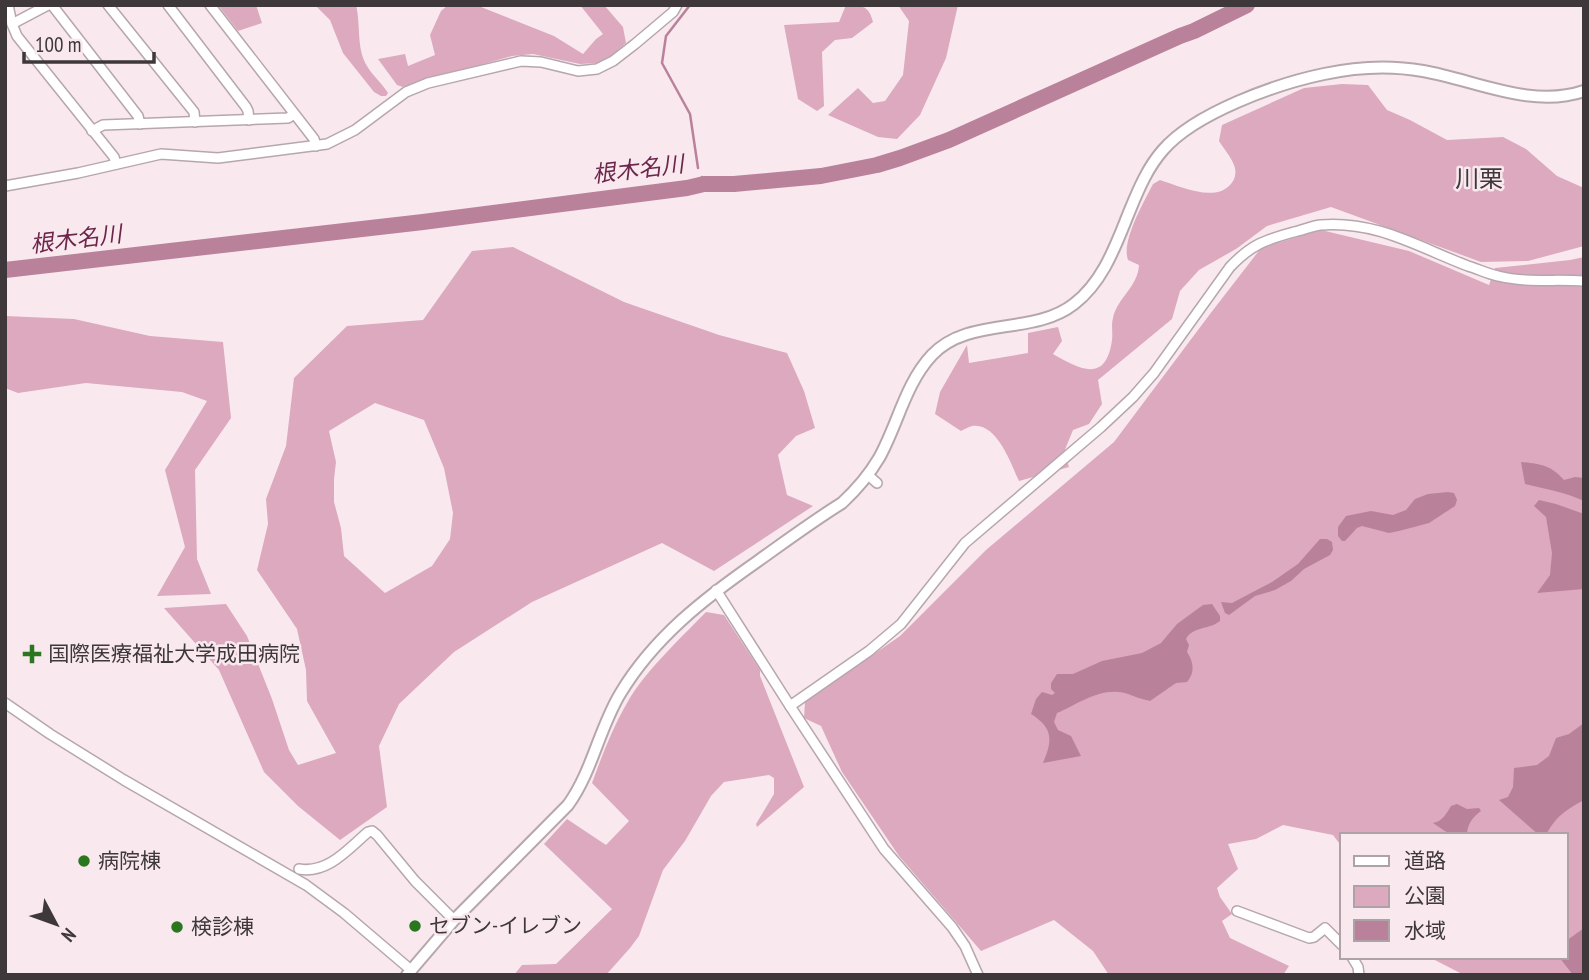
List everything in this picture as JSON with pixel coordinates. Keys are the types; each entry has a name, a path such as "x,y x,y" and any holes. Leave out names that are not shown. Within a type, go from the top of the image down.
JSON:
{"street":[{"path":"8,5 17,36 114,157 116,164"},
{"path":"12,24 50,5 138,116 140,124"},
{"path":"108,5 194,112 195,122"},
{"path":"168,5 246,107 249,120"},
{"path":"210,5 314,139 316,146"},
{"path":"5,186 161,154 218,158 327,144 355,130 406,92 428,83 521,61 541,62 578,71 597,69 613,61 635,44 673,12 677,5"},
{"path":"5,703 124,780 306,886 344,913 409,972 454,920 568,805 582,783 609,715 629,680 666,635 716,590 842,503 858,488 880,456 903,402 916,377 934,352 970,334 1040,321 1074,304 1101,274 1145,174 1181,132 1213,113 1263,92 1324,74 1370,68 1396,67 1424,71 1513,93 1541,97 1584,91"},
{"path":"92,131 103,125 288,118 294,114"},
{"path":"790,706 869,651 901,624 965,543 1133,397 1154,373 1230,267 1243,253 1258,243 1318,225 1358,226 1392,234 1495,276 1515,280 1584,281"},
{"path":"868,475 877,483"},
{"path":"716,590 884,849 952,927 965,946 978,975"},
{"path":"299,869 314,869 340,858 372,831 415,881 454,920"},
{"path":"1237,911 1309,938 1325,928 1340,942"}],"green space":[{"path":"218,5 256,5 262,23 238,31"},
{"path":"315,5 356,5 364,59 388,93 386,96 374,92 343,53 330,20"},
{"path":"448,5 476,5 554,36 583,54 603,34 580,5 604,5 623,27 626,43 599,63 580,64 533,54 512,56 403,87 397,85 378,59 405,54 408,66 435,55 430,35 441,11"},
{"path":"846,5 864,7 873,22 852,38 835,40 822,52 824,106 817,111 798,99 784,25 839,22"},
{"path":"898,5 958,5 946,58 920,115 897,139 878,137 828,115 858,88 873,103 885,101 903,75 909,21"},
{"path":"1342,84 1368,85 1387,110 1447,140 1503,137 1526,149 1557,176 1584,188 1584,246 1528,261 1481,262 1331,207 1267,226 1236,249 1199,270 1180,291 1172,319 1098,380 1102,404 1089,424 1073,430 1064,452 1069,467 1019,481 1002,446 989,431 972,426 961,431 935,414 940,392 967,345 969,363 1028,353 1028,333 1058,327 1062,341 1053,354 1082,368 1098,368 1109,354 1115,311 1138,273 1139,265 1128,260 1128,243 1134,222 1153,184 1160,180 1209,193 1227,188 1234,179 1235,171 1231,159 1219,141 1222,125 1304,88"},
{"path":"1321,230 1409,251 1489,285 1495,268 1584,257 1584,975 1464,975 1433,959 1568,959 1568,833 1340,833 1340,844 1333,835 1283,825 1256,839 1228,844 1238,869 1217,888 1232,914 1222,921 1230,938 1289,966 1283,975 1109,975 1093,951 1054,920 981,951 899,856 842,772 821,726 804,718 805,702 900,636 986,550 1114,442 1261,248"},
{"path":"513,247 624,302 719,335 787,353 804,391 815,428 796,436 778,455 787,495 813,506 714,571 662,543 532,602 454,652 399,704 379,746 387,807 340,840 298,806 264,772 219,670 164,608 226,604 247,636 289,750 298,765 336,753 307,701 306,670 297,629 257,570 268,524 266,499 286,446 294,378 347,326 423,320 472,251","holes":["375,403 424,420 444,468 453,513 450,539 432,566 385,593 344,556 341,528 334,502 336,462 329,431"]},
{"path":"5,316 74,319 150,336 223,342 231,418 195,470 197,559 211,594 157,596 185,547 165,470 207,401 182,392 86,383 18,393 5,388"},
{"path":"706,612 724,615 760,670 760,676 804,787 757,827 756,824 774,794 774,778 769,775 724,782 711,796 685,841 663,870 639,936 606,975 514,975 522,965 556,964 612,909 544,844 567,819 606,845 629,821 592,783 612,733 634,691"}],"water":[{"path":"1521,462 1545,466 1564,480 1584,478 1584,501 1525,484"},
{"path":"1454,493 1457,500 1455,506 1429,523 1389,533 1362,526 1345,541 1338,536 1338,527 1346,516 1371,511 1393,515 1406,510 1415,499 1428,494"},
{"path":"1539,500 1584,514 1584,589 1537,593 1550,575 1552,553 1546,517 1534,506"},
{"path":"1320,539 1332,542 1333,550 1330,555 1304,569 1275,590 1255,596 1229,615 1225,613 1221,602 1232,603 1272,582 1298,564"},
{"path":"1212,604 1220,616 1220,621 1193,632 1186,639 1189,645 1187,652 1193,667 1187,682 1176,683 1150,701 1119,692 1109,692 1091,697 1057,713 1054,722 1058,730 1071,736 1081,756 1043,763 1049,735 1044,724 1031,714 1036,699 1042,692 1052,695 1055,693 1051,689 1051,683 1057,674 1073,674 1102,661 1142,653 1161,643 1177,624 1203,605"},
{"path":"1584,723 1584,800 1562,814 1547,833 1537,833 1499,800 1508,797 1513,787 1514,768 1537,765 1549,756 1556,738 1569,734"},
{"path":"1457,804 1467,809 1479,808 1481,811 1471,821 1467,833 1448,833 1433,823 1442,819 1451,806"},
{"path":"1584,928 1584,975 1573,975 1561,959 1568,959 1568,940"}],"waterway":[{"path":"690,5 666,36 662,63 690,114 698,168"},
{"name":"根木名川","path":"5,270 423,222 704,184 821,176 877,165 949,140 1247,5"},
{"name":"根木名川","path":"702,177 704,184"}],"place":[{"name":"国際医療福祉大学成田病院","path":"32,654"},
{"name":"病院棟","path":"84,861"},
{"name":"セブン-イレブン","path":"415,926"},
{"name":"検診棟","path":"177,927"}],"district":[{"name":"川栗","path":"1479,179"}]}
